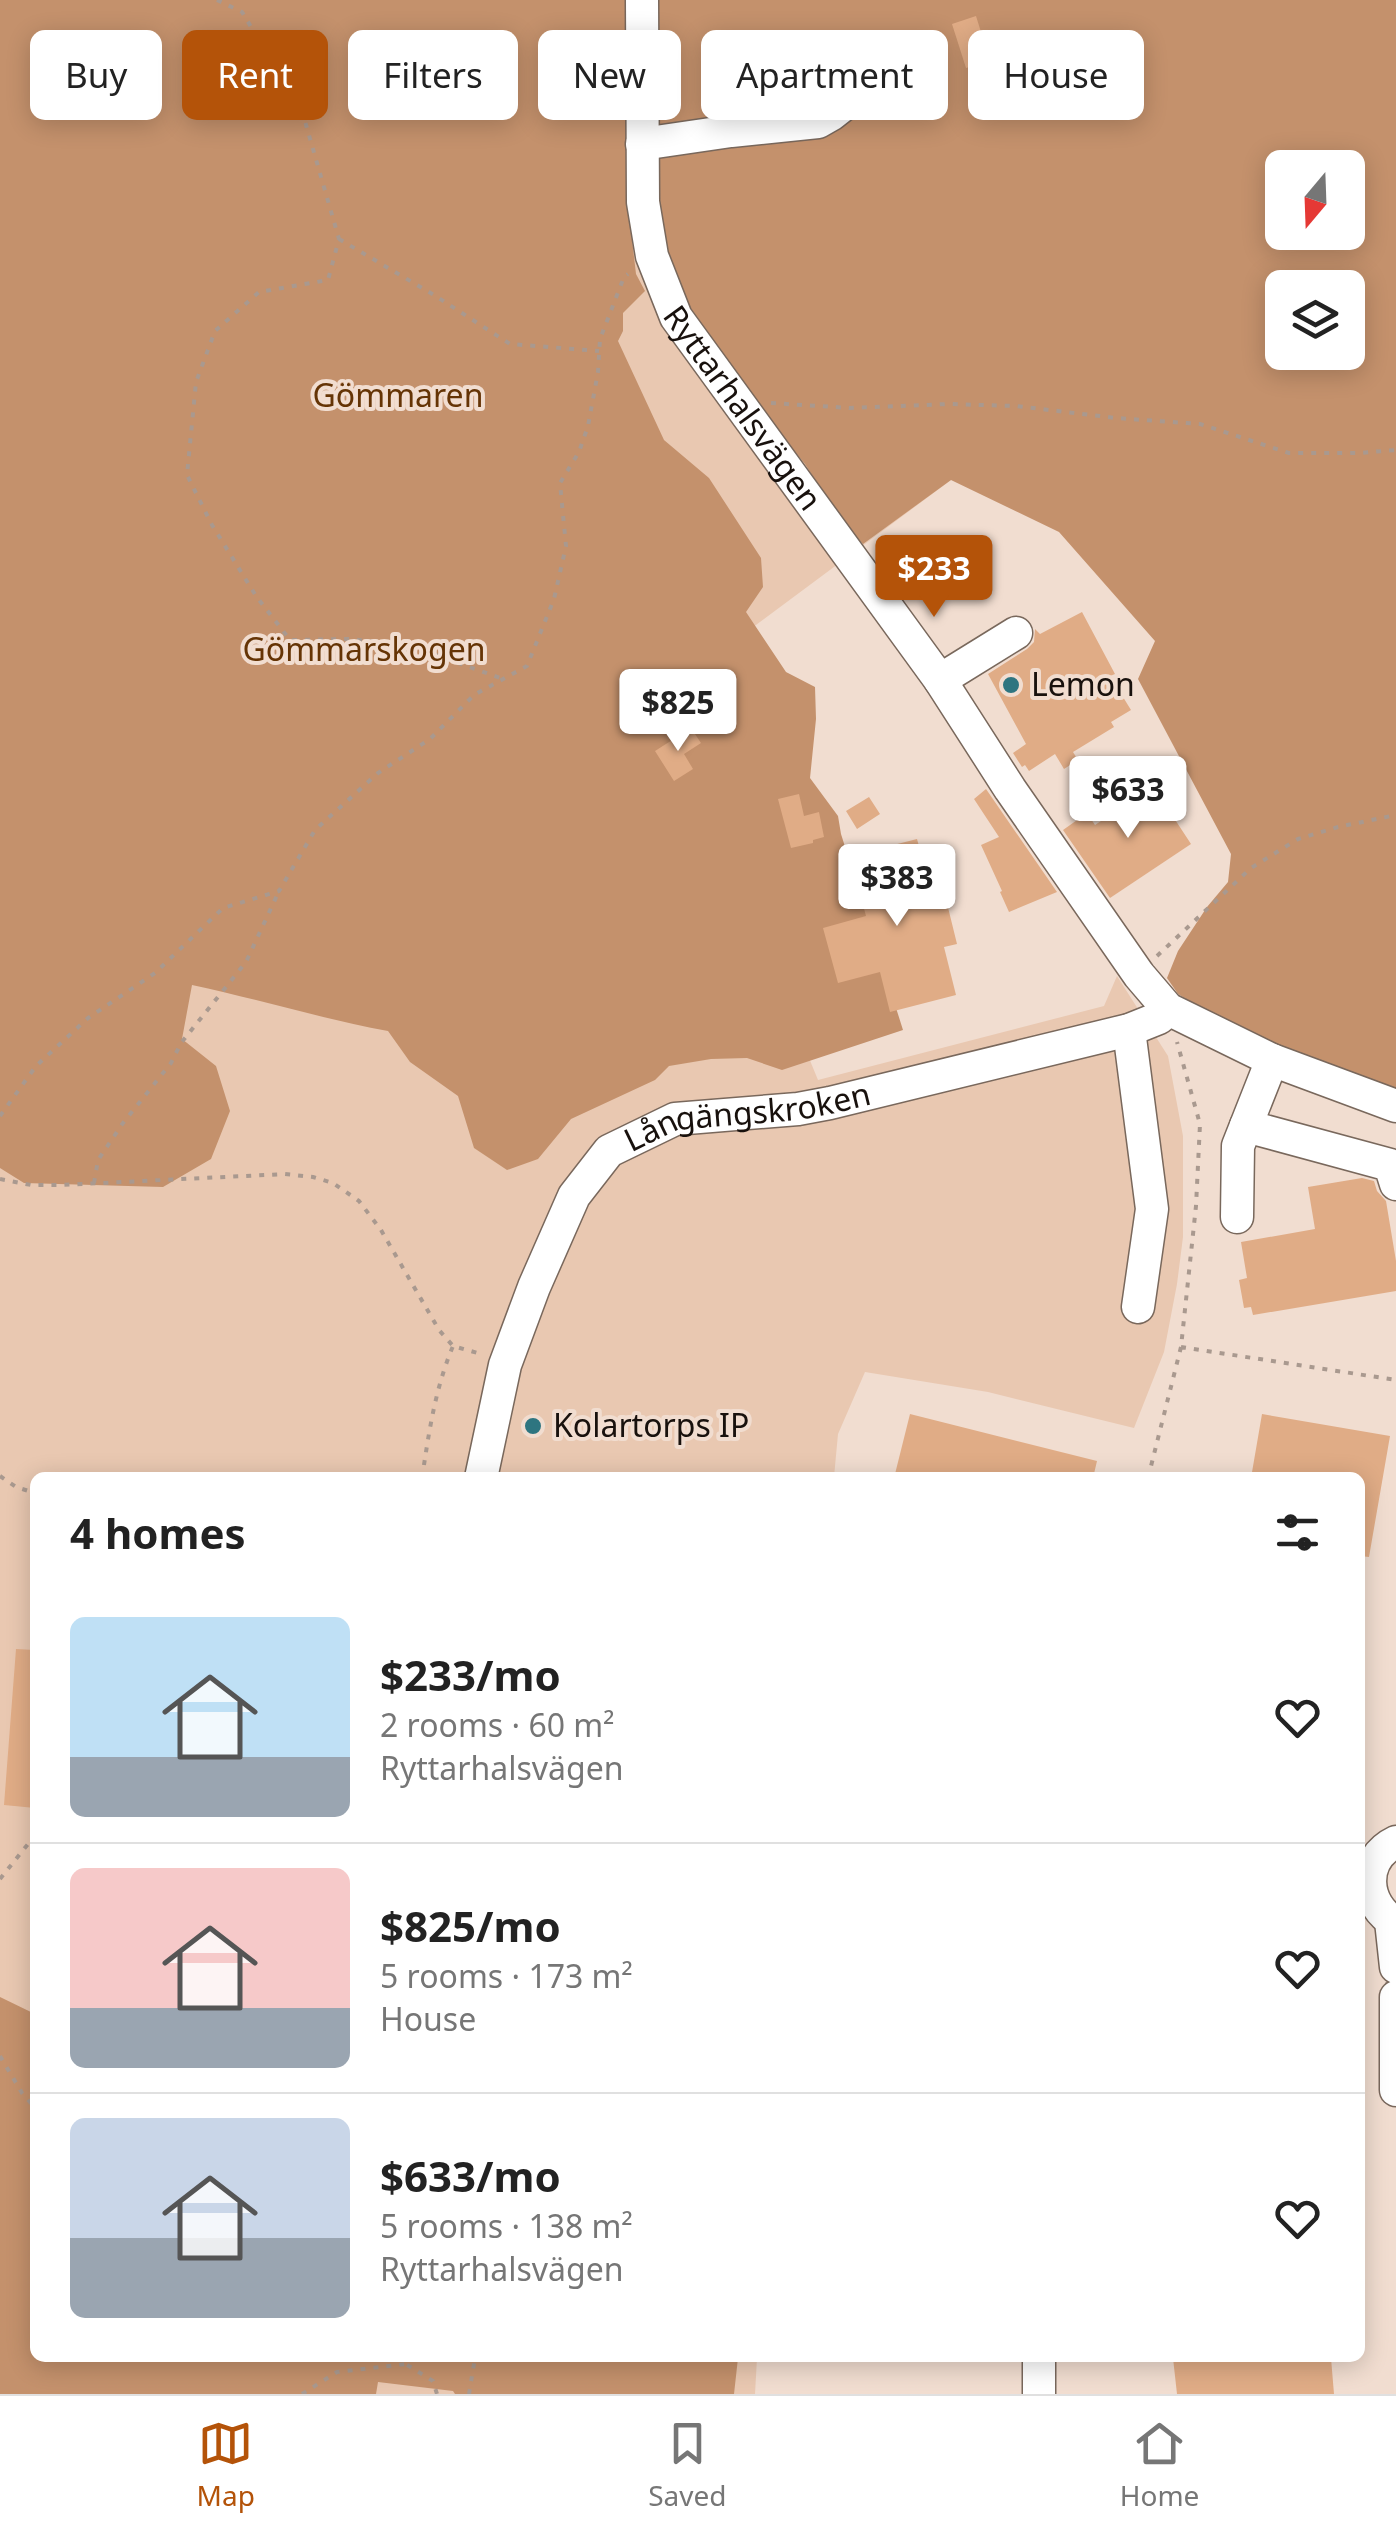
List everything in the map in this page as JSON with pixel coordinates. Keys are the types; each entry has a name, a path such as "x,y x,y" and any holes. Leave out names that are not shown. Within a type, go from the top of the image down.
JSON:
{"street":[{"name":"Ryttarhalsvägen","path":"642,0 643,202 652,256 676,317 940,680 1010,789 1139,974 1168,1008 1272,1060 1393,1106"},
{"path":"642,144 822,120"},
{"path":"940,680 1016,633"},
{"name":"Långängskroken","path":"482,1472 505,1365 534,1286 574,1196 609,1150 674,1118 830,1103 1129,1030 1159,1018 1168,1008"},
{"path":"1129,1030 1152,1209 1138,1308"},
{"path":"1237,1216 1238,1146 1272,1060"},
{"path":"1246,1126 1390,1165 1396,1184"},
{"path":"1377,1856 1368,1879 1396,1967"},
{"path":"1396,1997 1396,2090"},
{"path":"1038,2362 1038,2394"}],"path":[{"path":"216,0 242,12 302,111 339,239 328,280 259,292 215,331 196,382 186,475 256,596 290,640 350,639 411,646 503,679"},
{"path":"339,239 510,344 599,351"},
{"path":"94,1183 98,1160 123,1123 246,962 278,891 316,830 378,773 430,740 474,695 527,666 554,600 566,546 560,483 579,452 588,426 600,339 624,277 652,256"},
{"path":"736,400 850,408 1016,406 1200,424 1289,454 1396,450"},
{"path":"1139,974 1251,868 1298,839 1396,815"},
{"path":"0,1116 36,1066 88,1018 155,973 223,908 278,891"},
{"path":"1150,1472 1181,1347 1200,1124 1168,1008"},
{"path":"0,1178 31,1185 284,1174 333,1183 359,1202 381,1230 439,1330 453,1346 486,1355"},
{"path":"423,1472 428,1427 453,1346"},
{"path":"1181,1347 1396,1380"},
{"path":"0,1476 30,1491"},
{"path":"0,1878 28,1844"},
{"path":"0,2056 30,2102"},
{"path":"403,2362 433,2381 437,2394"},
{"path":"468,2394 474,2362"},
{"path":"302,2394 337,2372 406,2364"}],"green space":[{"name":"Gömmarskogen","path":"0,0 1396,0 1396,816 1115,495 951,480 620,726 765,951 818,1080 1104,1006 1117,976 1168,1056 1183,1136 1183,1237 1177,1284 1164,1352 1134,1428 988,1392 865,1372 838,1434 834,1472 30,1472 30,2362 757,2362 755,2394 0,2394"},
{"name":"Gömmarskogen","path":"0,0 1396,0 1396,1091 1331,1071 1178,994 1167,978 1178,951 1228,882 1231,854 1138,679 1155,641 1059,532 951,480 863,544 840,519 805,464 705,343 656,242 651,199 631,231 636,274 645,291 623,313 623,331 618,341 664,440 709,478 761,558 763,587 746,612 786,672 815,687 810,778 838,816 903,1030 782,1070 747,1058 669,1066 655,1080 571,1119 538,1159 507,1170 474,1148 458,1096 410,1062 388,1031 192,985 182,1039 216,1066 230,1111 211,1159 163,1187 24,1183 0,1168"},
{"path":"0,1997 30,2012 30,2362 738,2362 734,2394 455,2394 378,2382 376,2394 0,2394"}],"building":[{"path":"976,16 980,30 968,30 968,67 966,68 952,24"},
{"path":"1082,612 1115,674 1110,676 1131,710 1111,722 1114,727 1073,752 1078,760 1064,769 1055,754 1029,771 1013,753 1026,744 988,674 1027,649 1034,642 1035,629 1040,634"},
{"path":"691,728 701,743 684,754 693,769 674,781 655,751"},
{"path":"1153,786 1191,844 1110,898 1063,830 1087,813 1095,825"},
{"path":"986,789 1057,892 1009,912 981,845 999,837 974,799"},
{"path":"799,794 804,816 819,812 824,837 791,848 778,799"},
{"path":"869,797 880,814 857,829 846,811"},
{"path":"917,839 930,886 942,883 957,944 944,947 956,995 890,1012 880,972 838,983 823,928 866,916 850,856"},
{"path":"1362,1178 1374,1181 1386,1201 1396,1261 1396,1291 1253,1315 1251,1307 1244,1308 1239,1280 1247,1278 1241,1242 1315,1229 1308,1187"},
{"path":"910,1414 1097,1461 1094,1472 896,1472"},
{"path":"1262,1414 1390,1436 1369,1557 1365,1557 1365,1472 1252,1472"},
{"path":"16,1649 30,1650 30,1808 4,1805"},
{"path":"1173,2362 1331,2362 1334,2394 1177,2394"}],"place":[{"name":"Lemon","path":"1011,685"},
{"name":"Kolartorps IP","path":"533,1426"}],"park label":[{"name":"Gömmaren","path":"398,396"}]}
